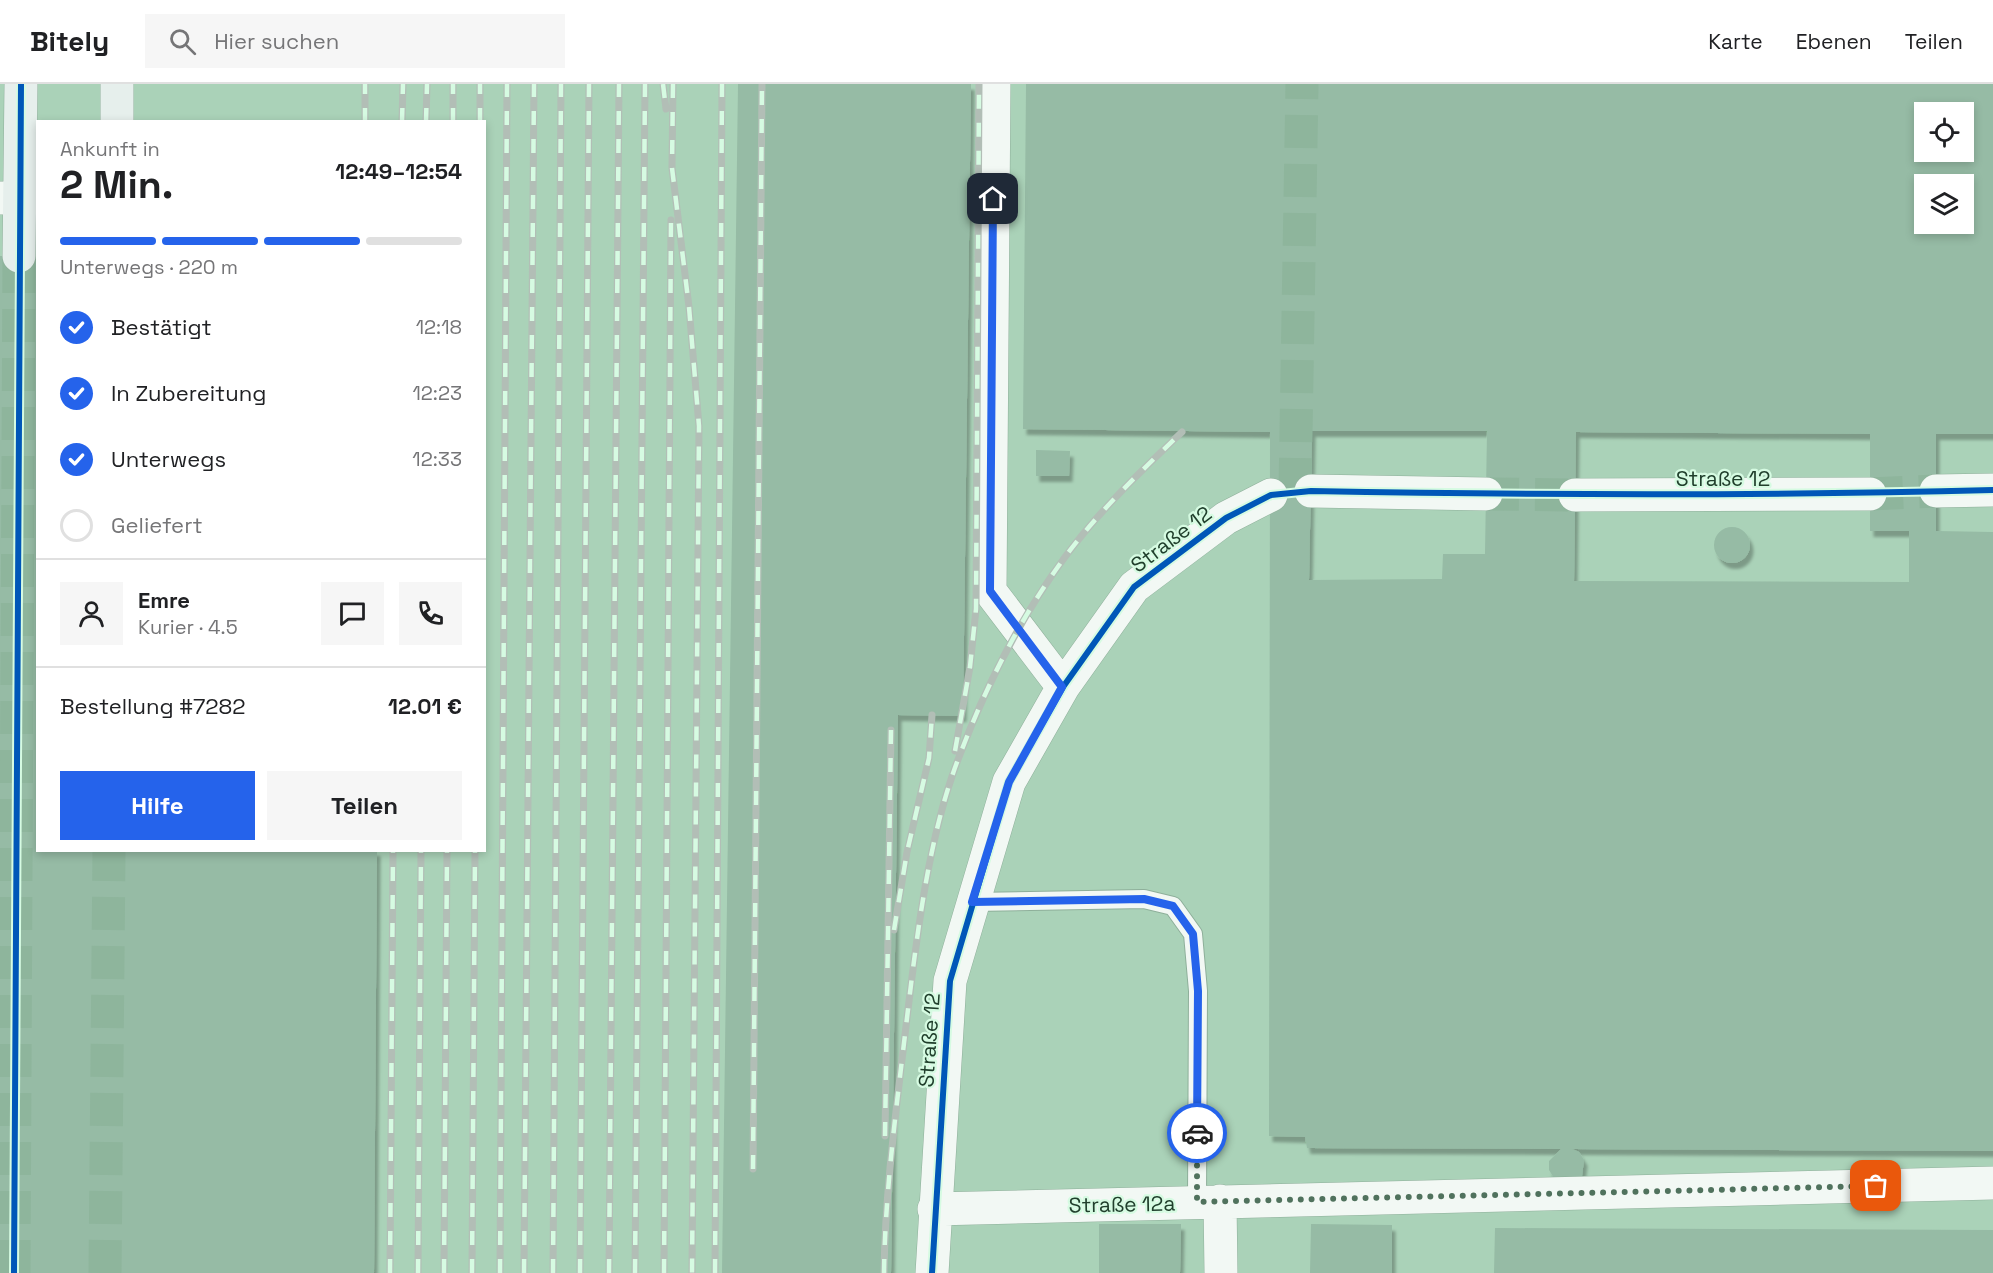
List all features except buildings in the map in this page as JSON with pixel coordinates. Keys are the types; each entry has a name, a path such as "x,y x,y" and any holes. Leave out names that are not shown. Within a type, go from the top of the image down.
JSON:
{"street":[{"path":"19,256 21,84"},
{"path":"117,84 117,120"},
{"path":"994,84 990,591 1062,687"},
{"path":"1936,491 1993,490"},
{"path":"1311,491 1486,494"},
{"name":"Straße 12","path":"1575,495 1870,494"},
{"name":"Straße 12","path":"932,1273 934,1209 950,981 1009,782 1062,687 1134,587 1226,518 1271,495"},
{"name":"Straße 12a","path":"934,1209 1993,1183"},
{"path":"1208,1202 1221,1273"}],"lane":[{"path":"972,902 1144,899 1173,906 1193,934 1198,991 1208,1202"}],"tunnel":[{"path":"1295,491 1302,84"},
{"path":"14,1273 19,256"},
{"path":"1870,494 1936,491"},
{"path":"1486,494 1575,495"},
{"path":"105,1273 109,852"}],"railway":[{"path":"365,84 365,120"},
{"path":"402,120 403,84"},
{"path":"426,120 427,84"},
{"path":"453,84 453,120"},
{"path":"480,84 480,120"},
{"path":"500,1273 507,84"},
{"path":"524,1273 534,84"},
{"path":"553,1273 561,84"},
{"path":"580,1273 589,84"},
{"path":"609,1273 619,84"},
{"path":"635,1273 645,84"},
{"path":"663,84 666,109"},
{"path":"673,84 672,168 689,307 699,426 692,1273"},
{"path":"715,1273 722,84"},
{"path":"753,1169 762,84"},
{"path":"955,751 970,667 976,609 979,84"},
{"path":"664,1273 671,220"},
{"path":"884,1273 891,1158 923,898 938,825 959,757 1005,653 1049,580 1078,540 1106,508 1182,432"},
{"path":"894,930 907,852 929,758 932,715"},
{"path":"885,1136 891,730"},
{"path":"390,1273 393,852"},
{"path":"418,1273 421,852"},
{"path":"444,1273 447,852"},
{"path":"472,1273 475,852"}],"cycle path":[{"path":"14,1273 21,84"},
{"path":"932,1273 950,981 1009,782 1063,687 1134,587 1226,518 1271,495 1311,491 1652,494 1993,490"}],"way so far":[{"path":"1197,1133 1197,1202 1876,1186"}],"route":[{"path":"993,199 990,591 1062,687 1009,782 972,902 1144,899 1173,906 1193,934 1198,991 1197,1133"}]}
